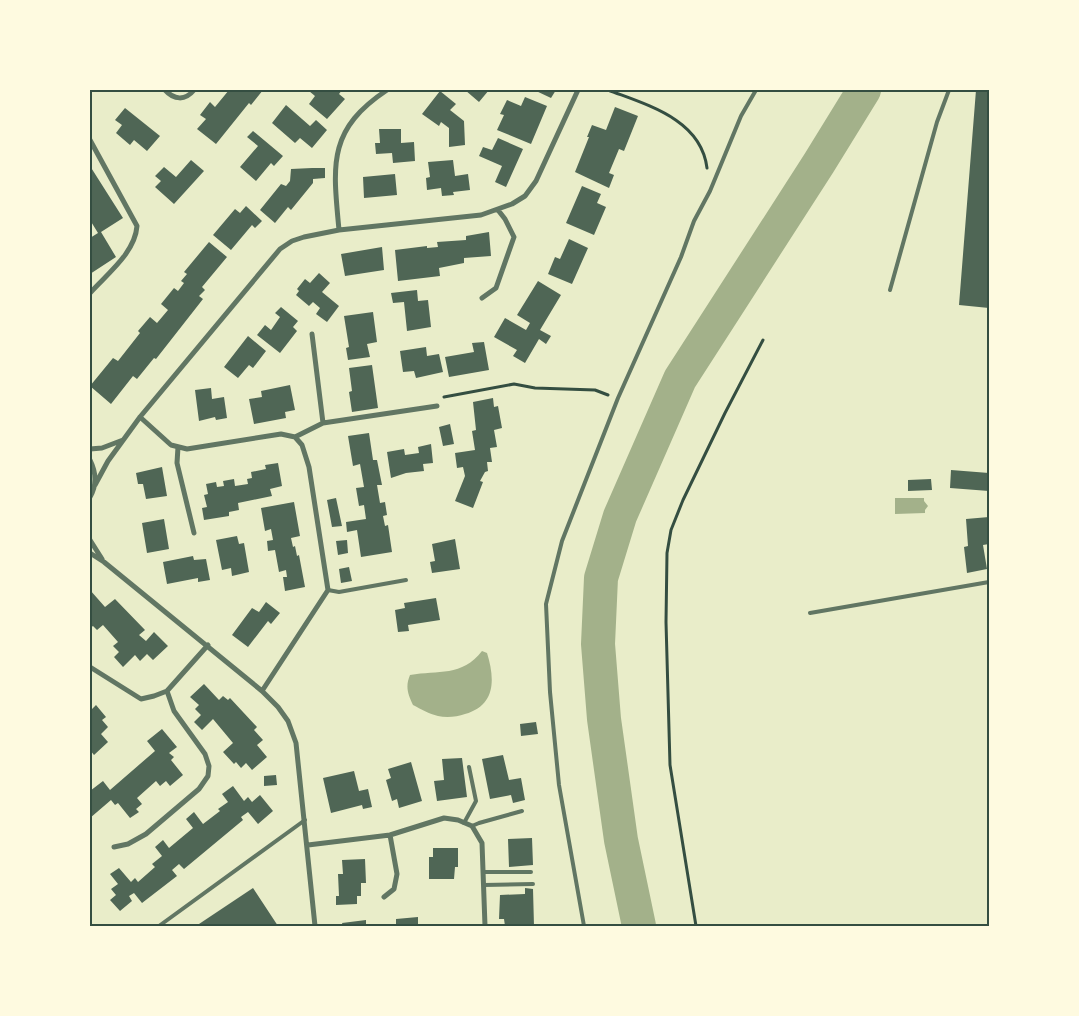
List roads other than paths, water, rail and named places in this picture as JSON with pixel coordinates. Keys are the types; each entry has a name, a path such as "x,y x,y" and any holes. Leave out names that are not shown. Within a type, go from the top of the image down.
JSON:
{"street":[{"path":"165,90 173,97 181,98 194,90"},
{"path":"339,230 334,168 337,151 345,132 357,115 370,102 387,90"},
{"path":"90,497 94,485 108,461 140,417 280,249 292,241 304,237 339,230 481,215 498,210 525,196 536,180 578,90"},
{"path":"90,140 137,226 136,237 127,252 90,293"},
{"path":"482,298 496,288 514,237 498,210"},
{"path":"312,334 323,423"},
{"path":"295,437 323,423 437,406"},
{"path":"140,417 171,445 187,449 281,434 295,437 302,445 309,467 328,590 262,691"},
{"path":"90,449 102,448 123,440"},
{"path":"178,447 178,463 194,533"},
{"path":"90,460 95,475 94,485"},
{"path":"90,540 104,562"},
{"path":"90,553 104,562 208,645 262,691 278,707 288,721 296,743 315,926"},
{"path":"90,667 141,698 154,696 167,691 208,645"},
{"path":"114,847 128,844 146,834 199,789 208,776 209,766 205,754 174,711 167,691"},
{"path":"308,846 390,836 444,818 472,826 482,842 485,926"},
{"path":"384,897 394,889 397,874 390,836"}],"lane":[{"path":"584,926 559,785 550,692 546,604 562,541 618,398 681,257 694,221 710,191 741,116 756,90"},
{"path":"890,290 937,122 949,90"},
{"path":"328,590 339,592 406,580"},
{"path":"810,613 989,582"},
{"path":"464,823 476,801 469,767"},
{"path":"472,826 522,811"},
{"path":"158,926 305,820"},
{"path":"483,872 531,872"},
{"path":"484,885 533,884"}],"waterway":[{"path":"639,926 621,840 604,719 598,644 601,578 620,516 680,379 864,90"}]}
